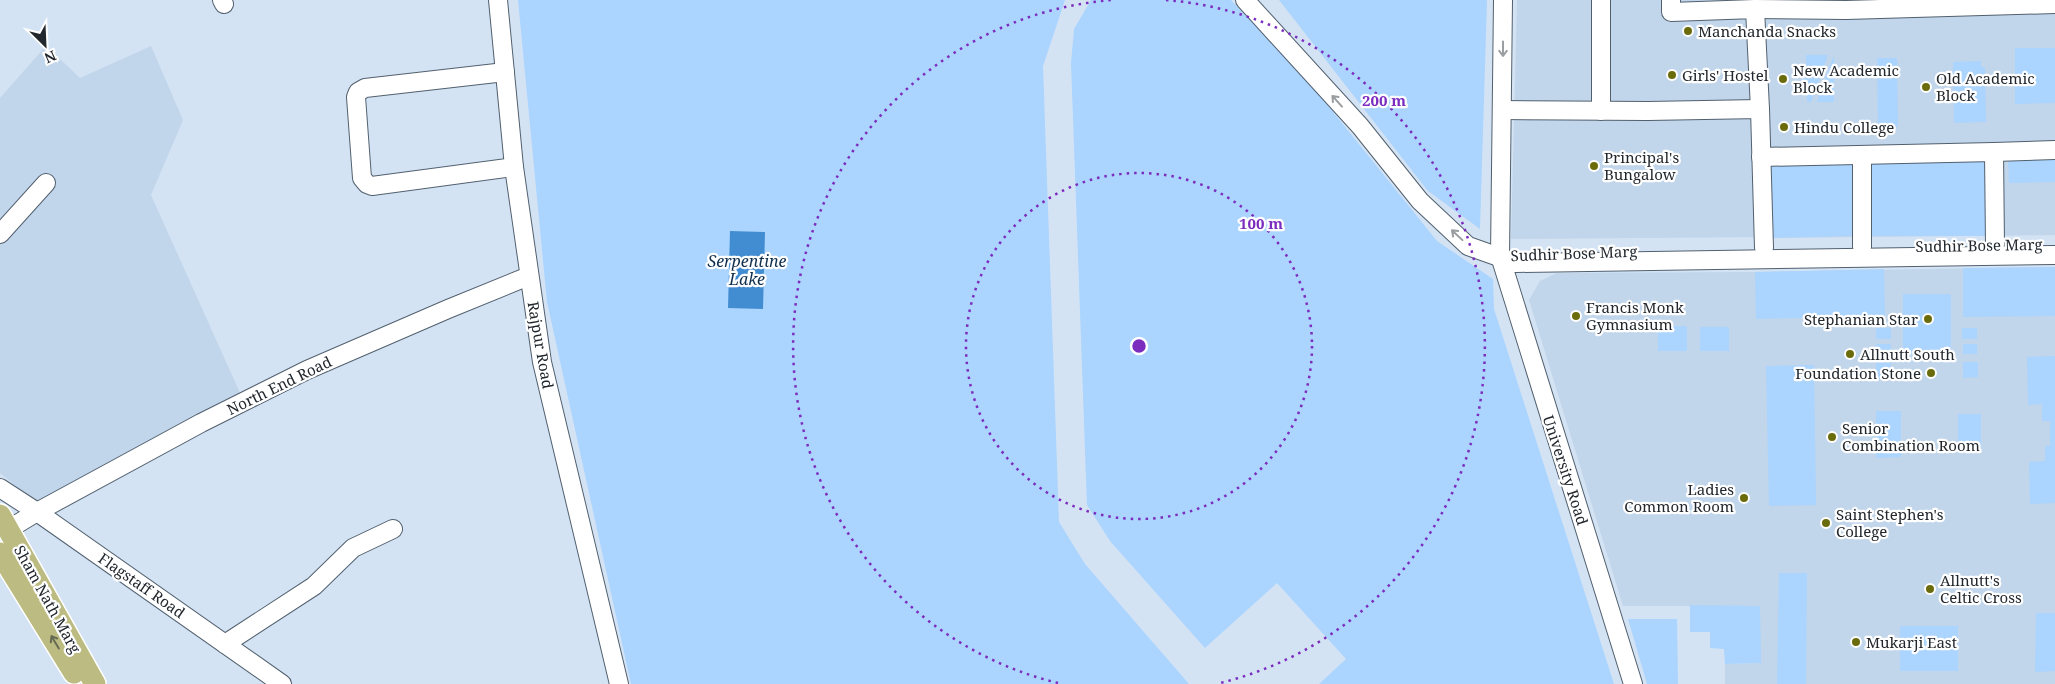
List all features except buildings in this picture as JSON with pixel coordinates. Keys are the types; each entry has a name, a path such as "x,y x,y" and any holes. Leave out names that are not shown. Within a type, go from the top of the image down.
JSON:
{"main road":[{"name":"Sham Nath Marg","path":"4,522 95,684"},
{"name":"Sham Nath Marg","path":"0,553 80,684"}],"street":[{"name":"Rajpur Road","path":"498,0 514,167 542,362 619,684"},
{"path":"1245,0 1360,126 1420,201 1468,246 1500,256"},
{"name":"University Road","path":"1503,0 1500,256 1633,684"},
{"path":"1600,111 1601,0"},
{"path":"1671,0 1671,12 1836,5 2055,4"},
{"path":"1755,9 1764,248"},
{"path":"505,72 360,90 356,97 362,178 367,184 372,186 514,167"},
{"path":"1502,110 1760,109"},
{"path":"1761,156 2055,150"},
{"path":"1994,152 1995,245"},
{"path":"1862,155 1862,247"},
{"path":"0,234 46,183"},
{"name":"Sudhir Bose Marg","path":"1500,256 1514,252 2055,244"},
{"name":"Sudhir Bose Marg","path":"1500,256 1516,263 2055,255"},
{"name":"North End Road","path":"4,522 37,512 201,424 307,370 529,276"},
{"name":"Flagstaff Road","path":"0,488 282,684"},
{"path":"225,644 314,586 353,548 393,529"}],"shaded area":[{"path":"518,0 1065,0 1043,66 1059,522 1085,564 1189,684 631,684 547,302"},
{"path":"1091,0 1231,0 1317,92 1437,241 1493,279 1494,309 1614,684 1319,684 1346,659 1277,583 1205,648 1110,541 1087,505 1071,63 1074,29"},
{"path":"1279,0 1487,0 1480,229 1428,191"},
{"name":"Hindu College","path":"1517,0 2055,0 2055,235 1511,239"},
{"path":"46,46 80,78 151,46 183,120 151,195 240,393 39,505 0,473 0,98"},
{"path":"2015,48 2055,48 2055,103 2015,104"},
{"path":"1806,55 1828,55 1811,102 1807,102 1807,92 1799,88 1799,81 1806,78"},
{"path":"1834,55 1834,102 1817,102"},
{"path":"1877,58 1897,58 1898,127 1878,127"},
{"path":"1981,61 1981,67 1985,67 1986,122 1954,123 1953,62"},
{"path":"2055,156 2055,182 2009,183 2008,158"},
{"path":"1989,160 1989,236 1865,236 1865,165 1874,161"},
{"path":"1853,161 1855,236 1768,238 1766,163"},
{"name":"Saint Stephen's College","path":"2055,267 2055,684 1725,684 1725,664 1760,663 1760,606 1623,606 1529,300 1540,281 1557,273"},
{"path":"2055,267 2055,316 1963,317 1963,268"},
{"path":"1884,269 1885,316 1756,319 1755,272"},
{"path":"1903,294 1951,294 1951,355 1903,355"},
{"path":"1658,326 1687,326 1687,351 1658,351"},
{"path":"1700,327 1729,327 1729,351 1700,351"},
{"path":"1876,328 1891,328 1891,339 1876,339"},
{"path":"1962,328 1977,328 1977,339 1962,339"},
{"path":"1876,344 1891,344 1891,355 1876,355"},
{"path":"1963,344 1977,344 1977,354 1963,354"},
{"path":"2055,356 2055,503 2030,504 2029,462 2045,461 2045,446 2050,446 2050,421 2042,421 2042,404 2028,405 2027,357"},
{"path":"1963,362 1978,362 1978,377 1963,378"},
{"path":"1876,363 1891,363 1892,379 1876,379"},
{"path":"1814,365 1816,505 1769,506 1766,366"},
{"path":"1876,411 1901,411 1901,457 1876,458"},
{"path":"1958,414 1981,414 1981,452 1958,452"},
{"path":"1779,573 1807,573 1806,684 1777,684"},
{"path":"1690,605 1760,606 1761,663 1725,664 1724,649 1710,648 1710,632 1690,632"},
{"path":"2036,613 2055,613 2055,671 2035,672"},
{"path":"1628,619 1677,619 1678,684 1647,684"},
{"path":"1900,626 1958,626 1958,671 1900,671"}],"water":[{"name":"Serpentine Lake","path":"730,231 765,232 763,309 728,308"}],"place":[{"name":"Manchanda Snacks","path":"1688,31"},
{"name":"Girls' Hostel","path":"1672,75"},
{"name":"New Academic Block","path":"1783,79"},
{"name":"Old Academic Block","path":"1926,87"},
{"name":"Hindu College","path":"1784,127"},
{"name":"Principal's Bungalow","path":"1594,166"},
{"name":"Francis Monk Gymnasium","path":"1576,316"},
{"name":"Stephanian Star","path":"1928,319"},
{"name":"Allnutt South","path":"1850,354"},
{"name":"Foundation Stone","path":"1931,373"},
{"name":"Senior Combination Room","path":"1832,437"},
{"name":"Ladies Common Room","path":"1744,498"},
{"name":"Saint Stephen's College","path":"1826,523"},
{"name":"Allnutt's Celtic Cross","path":"1930,589"},
{"name":"Mukarji East","path":"1856,642"}]}
